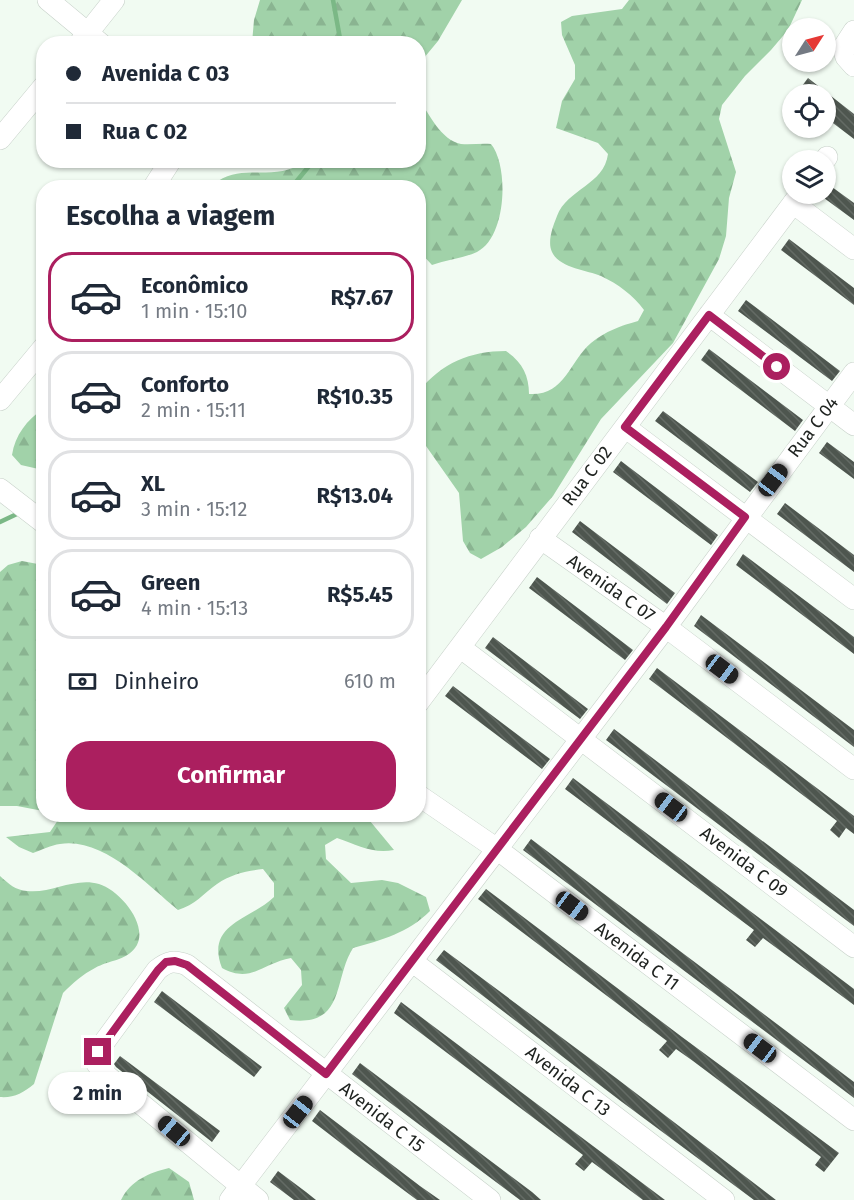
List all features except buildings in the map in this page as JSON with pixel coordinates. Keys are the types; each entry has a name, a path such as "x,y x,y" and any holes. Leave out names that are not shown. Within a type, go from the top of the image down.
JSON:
{"street":[{"path":"48,0 85,36"},
{"path":"92,36 114,0"},
{"path":"853,33 843,48 846,57 854,66"},
{"path":"0,139 36,96"},
{"name":"Rua C 02","path":"426,692 792,204"},
{"path":"803,204 854,249"},
{"path":"709,315 854,425"},
{"path":"0,400 36,357"},
{"name":"Rua C 04","path":"235,1193 666,627 745,517 854,373"},
{"path":"625,427 854,599"},
{"path":"2,490 36,518"},
{"name":"Avenida C 07","path":"540,538 666,627 854,769"},
{"name":"Avenida C 09","path":"461,648 854,946"},
{"name":"Avenida C 11","path":"426,800 497,849 854,1120"},
{"name":"Avenida C 15","path":"235,1193 100,1070 96,1058 98,1052 166,962 175,961 187,965 490,1200"},
{"name":"Avenida C 13","path":"413,962 724,1200"},
{"path":"235,1193 258,1200"}],"green space":[{"path":"260,0 462,0 438,41 426,56 426,36 253,36 254,20"},
{"path":"629,0 802,0 794,18 782,18 782,37 745,76 722,105 719,119 736,172 729,198 726,236 719,259 673,343 601,419 553,496 526,527 502,547 481,559 470,553 463,541 459,493 426,446 426,383 437,373 458,360 480,353 506,351 523,370 528,381 529,394 551,390 559,384 591,343 613,329 638,321 644,310 630,295 601,276 561,262 552,252 550,244 554,224 562,207 600,173 608,154 598,143 556,128 562,101 575,79 575,65 562,35 561,22 572,16 622,9"},
{"path":"426,110 436,126 454,142 491,144 501,168 502,201 494,232 487,244 477,252 432,265 426,259 426,180 220,180 239,173 283,171 291,168 426,168"},
{"path":"36,415 36,468 21,465 12,455 16,441"},
{"path":"22,561 36,564 36,810 0,806 0,572 8,565"},
{"path":"57,822 371,822 394,850 372,850 337,838 325,845 326,859 351,883 382,880 398,883 426,897 430,911 404,930 384,939 353,948 335,998 329,1008 321,1016 308,1020 290,1020 284,1008 302,985 301,970 291,958 257,971 241,974 222,968 218,953 225,932 274,897 274,883 263,869 228,878 194,902 178,910 124,865 93,848 76,844 60,844 33,853 19,847 6,837 50,832"},
{"path":"0,876 16,888 27,891 90,882 99,884 124,901 131,910 139,930 139,939 131,952 91,970 63,993 34,1084 10,1097 0,1097"},
{"path":"169,1168 189,1182 194,1200 121,1200 130,1187 141,1178"}],"waterway":[{"path":"333,0 340,36"},
{"path":"298,180 307,168"},
{"path":"32,507 36,505"},
{"path":"0,522 19,513"}],"route":[{"path":"98,1052 158,970 166,962 175,961 187,965 326,1074 666,627 745,517 625,427 709,315 777,367"}]}
